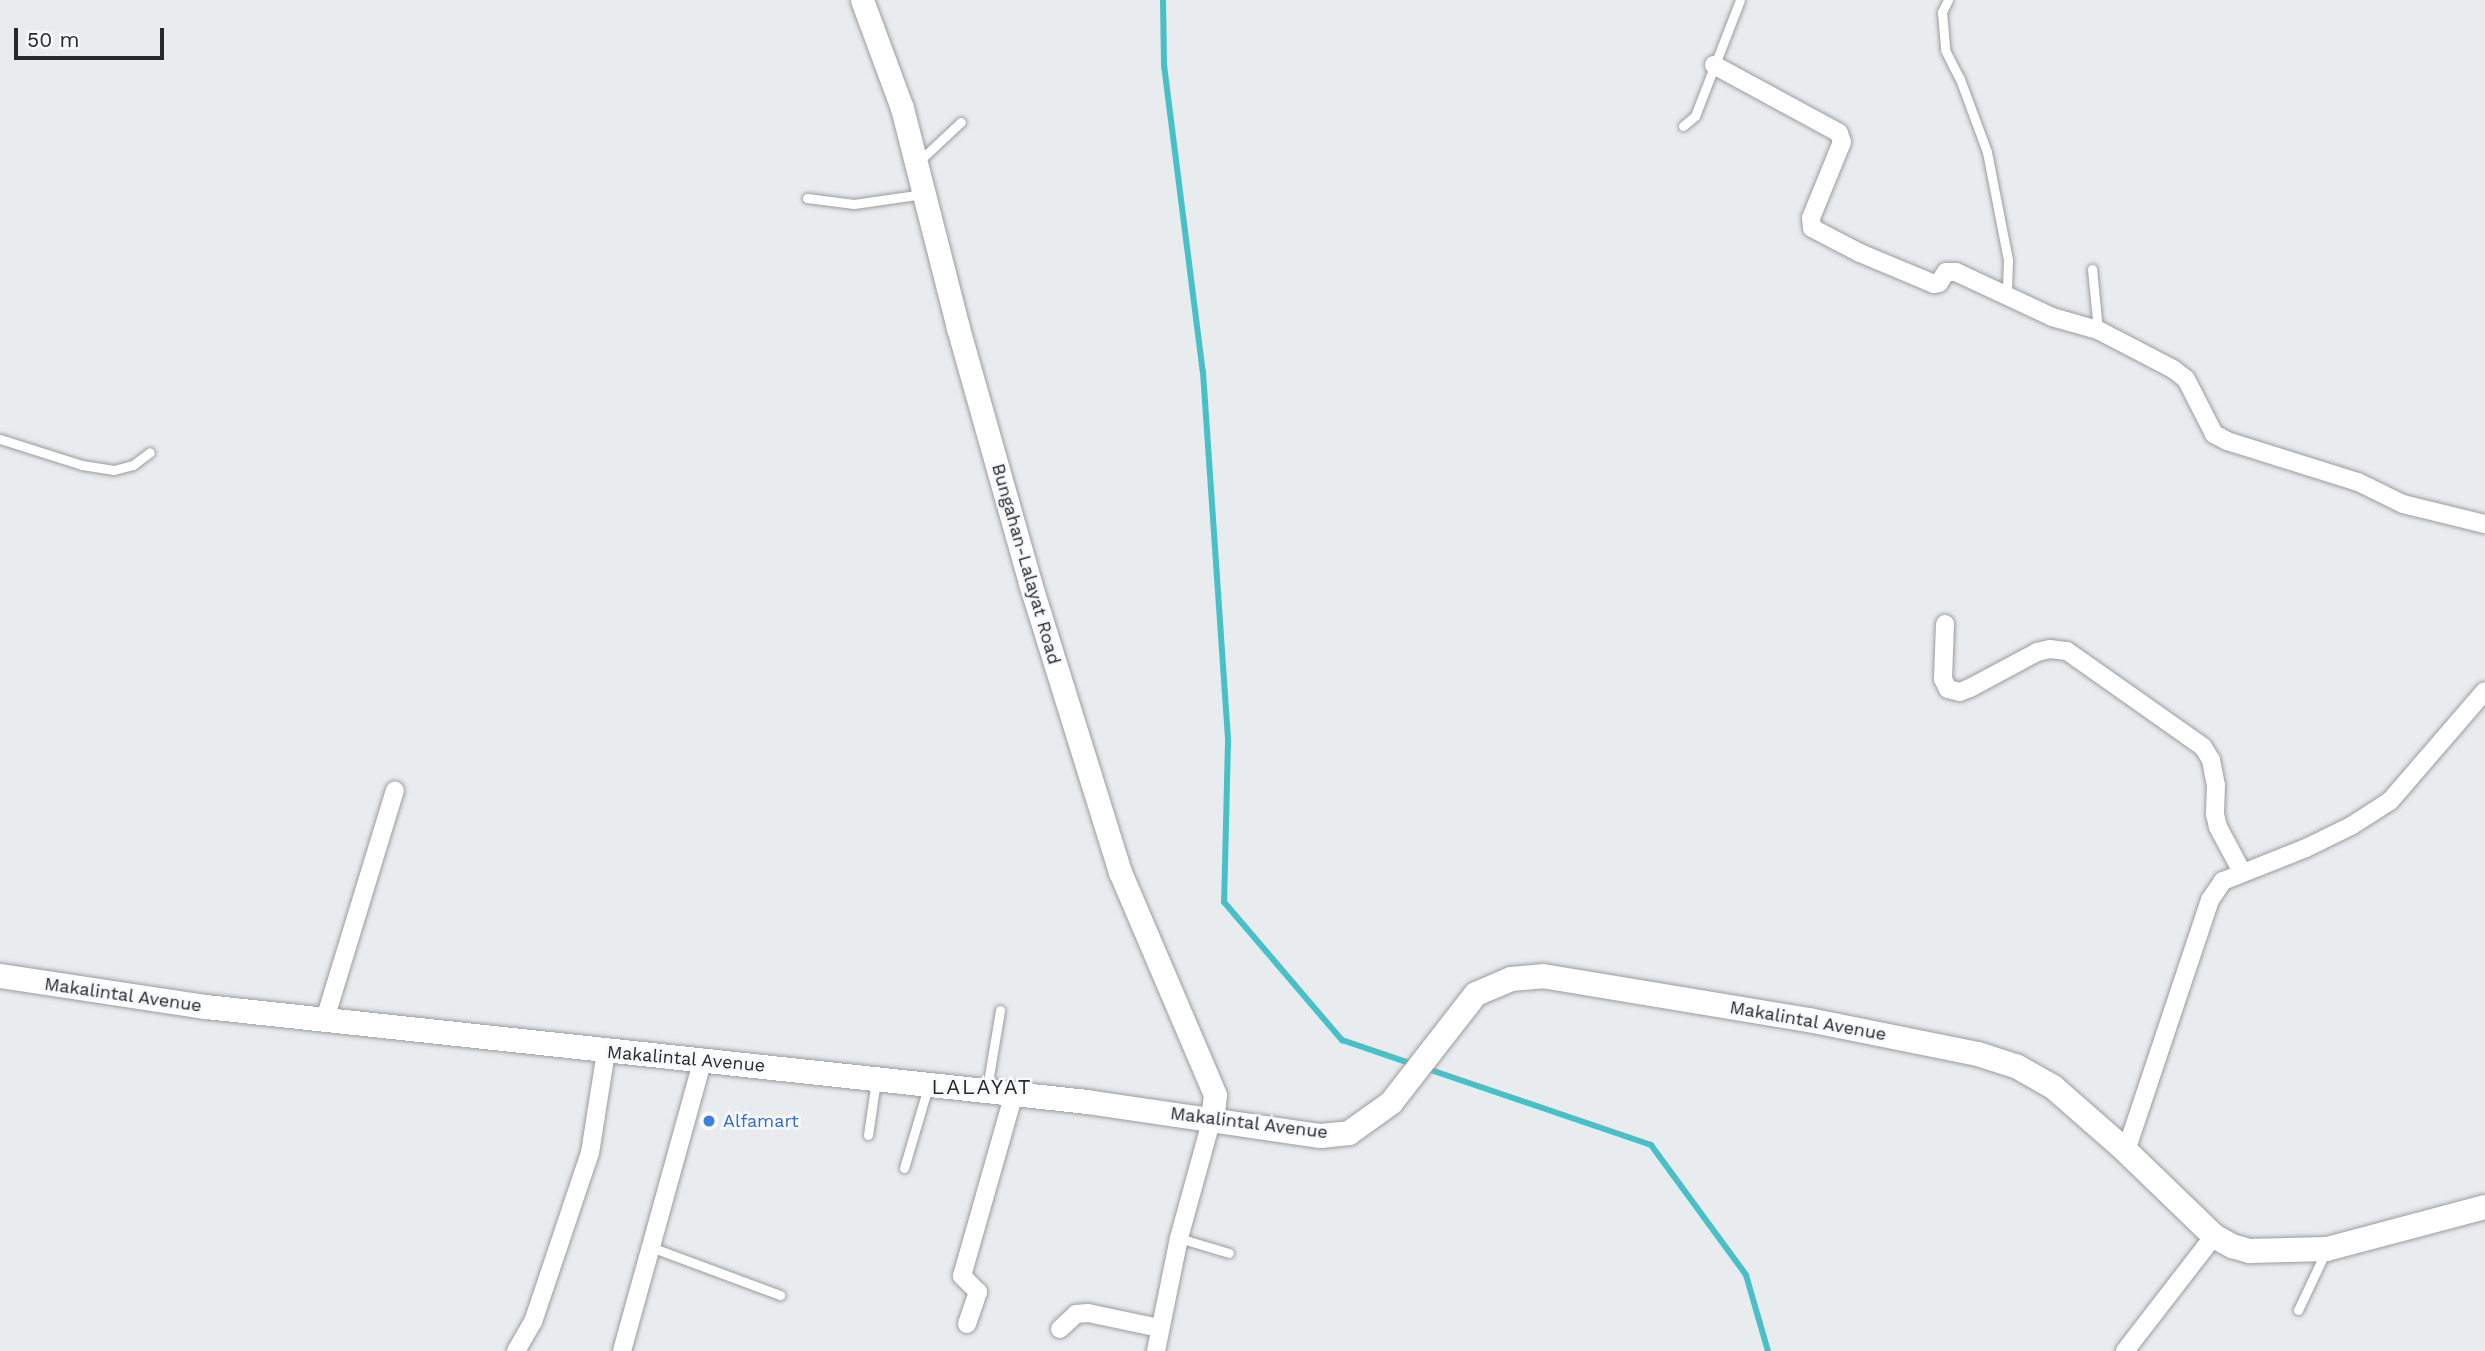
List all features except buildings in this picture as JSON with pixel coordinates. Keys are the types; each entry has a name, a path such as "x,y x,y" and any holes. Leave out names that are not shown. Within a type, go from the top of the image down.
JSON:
{"main road":[{"name":"Makalintal Avenue","path":"0,976 166,1001 606,1052 703,1059 1014,1094 1212,1118 1321,1136 1349,1133 1391,1104 1476,994 1511,979 1543,976 1809,1020 1978,1054 2016,1066 2053,1087 2126,1151 2214,1236 2232,1246 2250,1251 2328,1249 2485,1207"}],"street":[{"name":"Bungahan-Lalayat Road","path":"862,0 902,108 1030,583 1119,872 1215,1095 1212,1118"},
{"path":"1714,65 1839,133 1842,142 1811,218 1812,228 1860,253 1934,284 1939,283 1946,272 1956,272 2052,317 2098,330 2173,369 2186,379 2208,425 2214,434 2227,441 2358,482 2403,504 2485,524"},
{"path":"1945,624 1943,680 1948,689 1960,692 1970,688 2037,652 2050,649 2067,651 2203,747 2211,760 2216,785 2215,814 2218,827 2242,872"},
{"path":"2126,1151 2210,900 2223,881 2306,848 2351,826 2390,801 2485,691"},
{"path":"325,1019 395,790"},
{"path":"516,1351 533,1322 590,1153 606,1052"},
{"path":"622,1351 703,1059"},
{"path":"967,1324 978,1292 962,1276 1014,1094"},
{"path":"1156,1351 1179,1238 1212,1118"},
{"path":"2125,1351 2214,1236"},
{"path":"1060,1329 1070,1317 1088,1313 1159,1328"}],"lane":[{"path":"1683,126 1695,116 1740,0"},
{"path":"1948,0 1942,12 1945,50 1960,79 1987,152 2008,260 2007,297"},
{"path":"916,164 961,122"},
{"path":"807,198 854,204 924,194"},
{"path":"2092,270 2098,330"},
{"path":"0,439 82,465 114,470 133,465 150,452"},
{"path":"986,1091 1000,1010"},
{"path":"868,1135 877,1080"},
{"path":"904,1168 928,1085"},
{"path":"1179,1238 1229,1253"},
{"path":"651,1247 780,1295"},
{"path":"2298,1310 2328,1249"}],"waterway":[{"path":"1163,0 1164,65 1203,372 1228,742 1224,902 1342,1040 1415,1065"},
{"path":"1425,1068 1651,1145 1746,1275 1768,1351"}],"place":[{"name":"Alfamart","path":"709,1121"}],"district":[{"name":"LALAYAT","path":"982,1087"}]}
